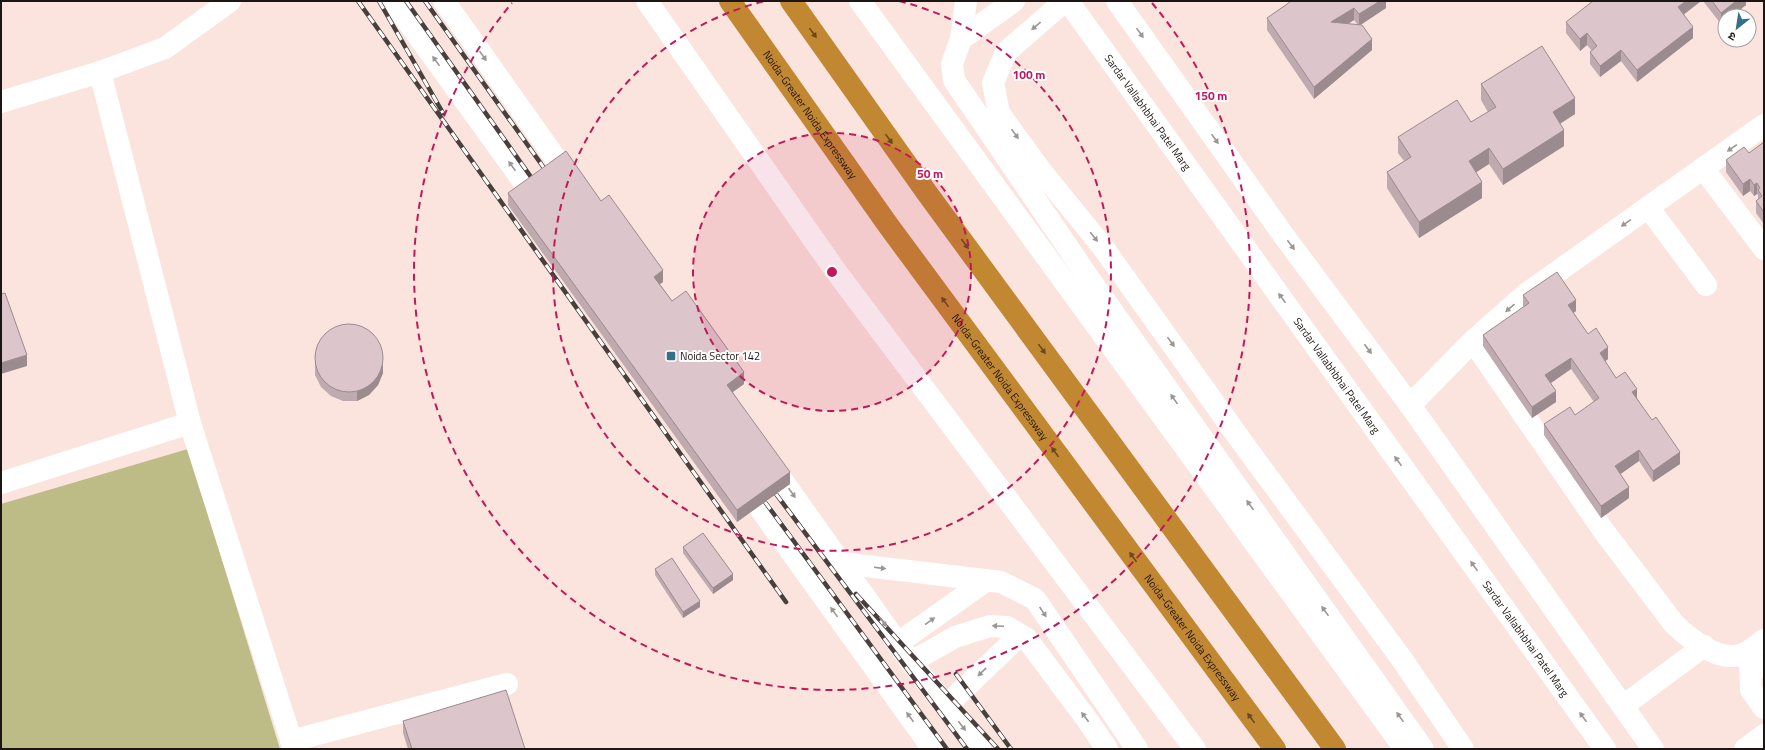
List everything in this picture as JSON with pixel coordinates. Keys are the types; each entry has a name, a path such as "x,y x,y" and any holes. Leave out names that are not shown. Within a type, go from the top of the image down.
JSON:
{"highway":[{"name":"Noida-Greater Noida Expressway","path":"730,1 888,225 1275,749"},
{"path":"791,1 937,206 1335,749"}],"street":[{"path":"1,102 100,72 165,48 230,1"},
{"path":"393,1 551,221"},
{"path":"444,1 586,201"},
{"path":"647,1 835,270 1195,749"},
{"path":"860,1 1405,749"},
{"path":"966,1 961,39 952,64 954,80 1088,278 1423,749"},
{"path":"961,39 1014,1"},
{"path":"1067,1 1006,52 993,83 999,113 1041,171 1102,246 1242,442 1401,658 1463,749"},
{"name":"Sardar Vallabhbhai Patel Marg","path":"1067,1 1605,749"},
{"path":"1117,1 1284,236 1410,405 1653,749"},
{"path":"100,72 190,423 292,745 507,684"},
{"path":"1410,405 1473,341 1536,286 1764,125"},
{"path":"1703,168 1764,249"},
{"path":"1648,207 1706,285"},
{"path":"1473,341 1602,530 1674,624 1686,635 1721,655 1732,656 1752,662"},
{"path":"1,483 190,423"},
{"path":"759,447 911,662 980,749"},
{"path":"728,463 933,749"},
{"path":"841,563 1001,582 1035,600 1137,749"},
{"path":"898,644 987,580"},
{"path":"911,662 955,637 990,626 1007,627 1027,639 1107,749"},
{"path":"946,706 1020,635"},
{"path":"1764,640 1752,662 1751,690 1764,708"},
{"path":"1623,706 1704,646"},
{"path":"1745,749 1764,735"}],"shaded area":[{"path":"188,449 280,749 1,749 1,504"}],"building":[{"path":"1291,1 1380,1 1359,14 1354,8 1331,22 1362,25 1372,39 1314,87 1267,18"},
{"path":"1593,1 1686,1 1678,7 1693,27 1637,70 1621,50 1600,66 1590,52 1597,46 1587,33 1580,39 1566,22"},
{"path":"1712,1 1736,1 1727,8 1717,8"},
{"path":"1542,46 1575,98 1553,112 1564,130 1503,169 1489,148 1469,161 1482,182 1419,222 1387,172 1411,157 1398,137 1457,100 1471,122 1496,107 1481,84"},
{"path":"1764,142 1764,212 1756,201 1762,196 1758,190 1760,188 1757,183 1754,185 1750,179 1743,184 1726,160 1744,147 1749,153"},
{"name":"Noida Sector 142","path":"566,151 601,201 609,195 663,270 654,277 672,301 686,291 744,372 727,385 790,472 737,510 508,193"},
{"path":"1557,272 1576,300 1568,305 1588,334 1596,328 1608,347 1600,353 1616,378 1625,372 1637,389 1632,392 1652,420 1656,417 1680,452 1653,471 1639,450 1615,466 1629,487 1601,506 1544,424 1570,407 1575,415 1599,398 1571,358 1545,375 1556,391 1532,407 1483,335 1529,303 1523,295"},
{"path":"5,293 27,355 1,363 1,294"},
{"path":"349,324 362,327 373,334 380,345 383,358 380,371 373,382 362,389 349,392 336,389 325,382 318,371 315,358 318,345 325,334 336,327"},
{"path":"703,533 733,574 713,588 683,547"},
{"path":"672,558 700,601 683,612 655,569"},
{"path":"506,690 525,749 412,749 403,721"}],"railway":[{"path":"358,1 786,602"},
{"path":"379,1 443,113"},
{"path":"406,1 536,184"},
{"path":"425,1 549,175"},
{"path":"776,494 967,749"},
{"path":"765,502 947,749"},
{"path":"856,594 998,749"},
{"path":"956,674 1011,749"}],"place":[{"name":"Noida Sector 142","path":"671,356"}]}
